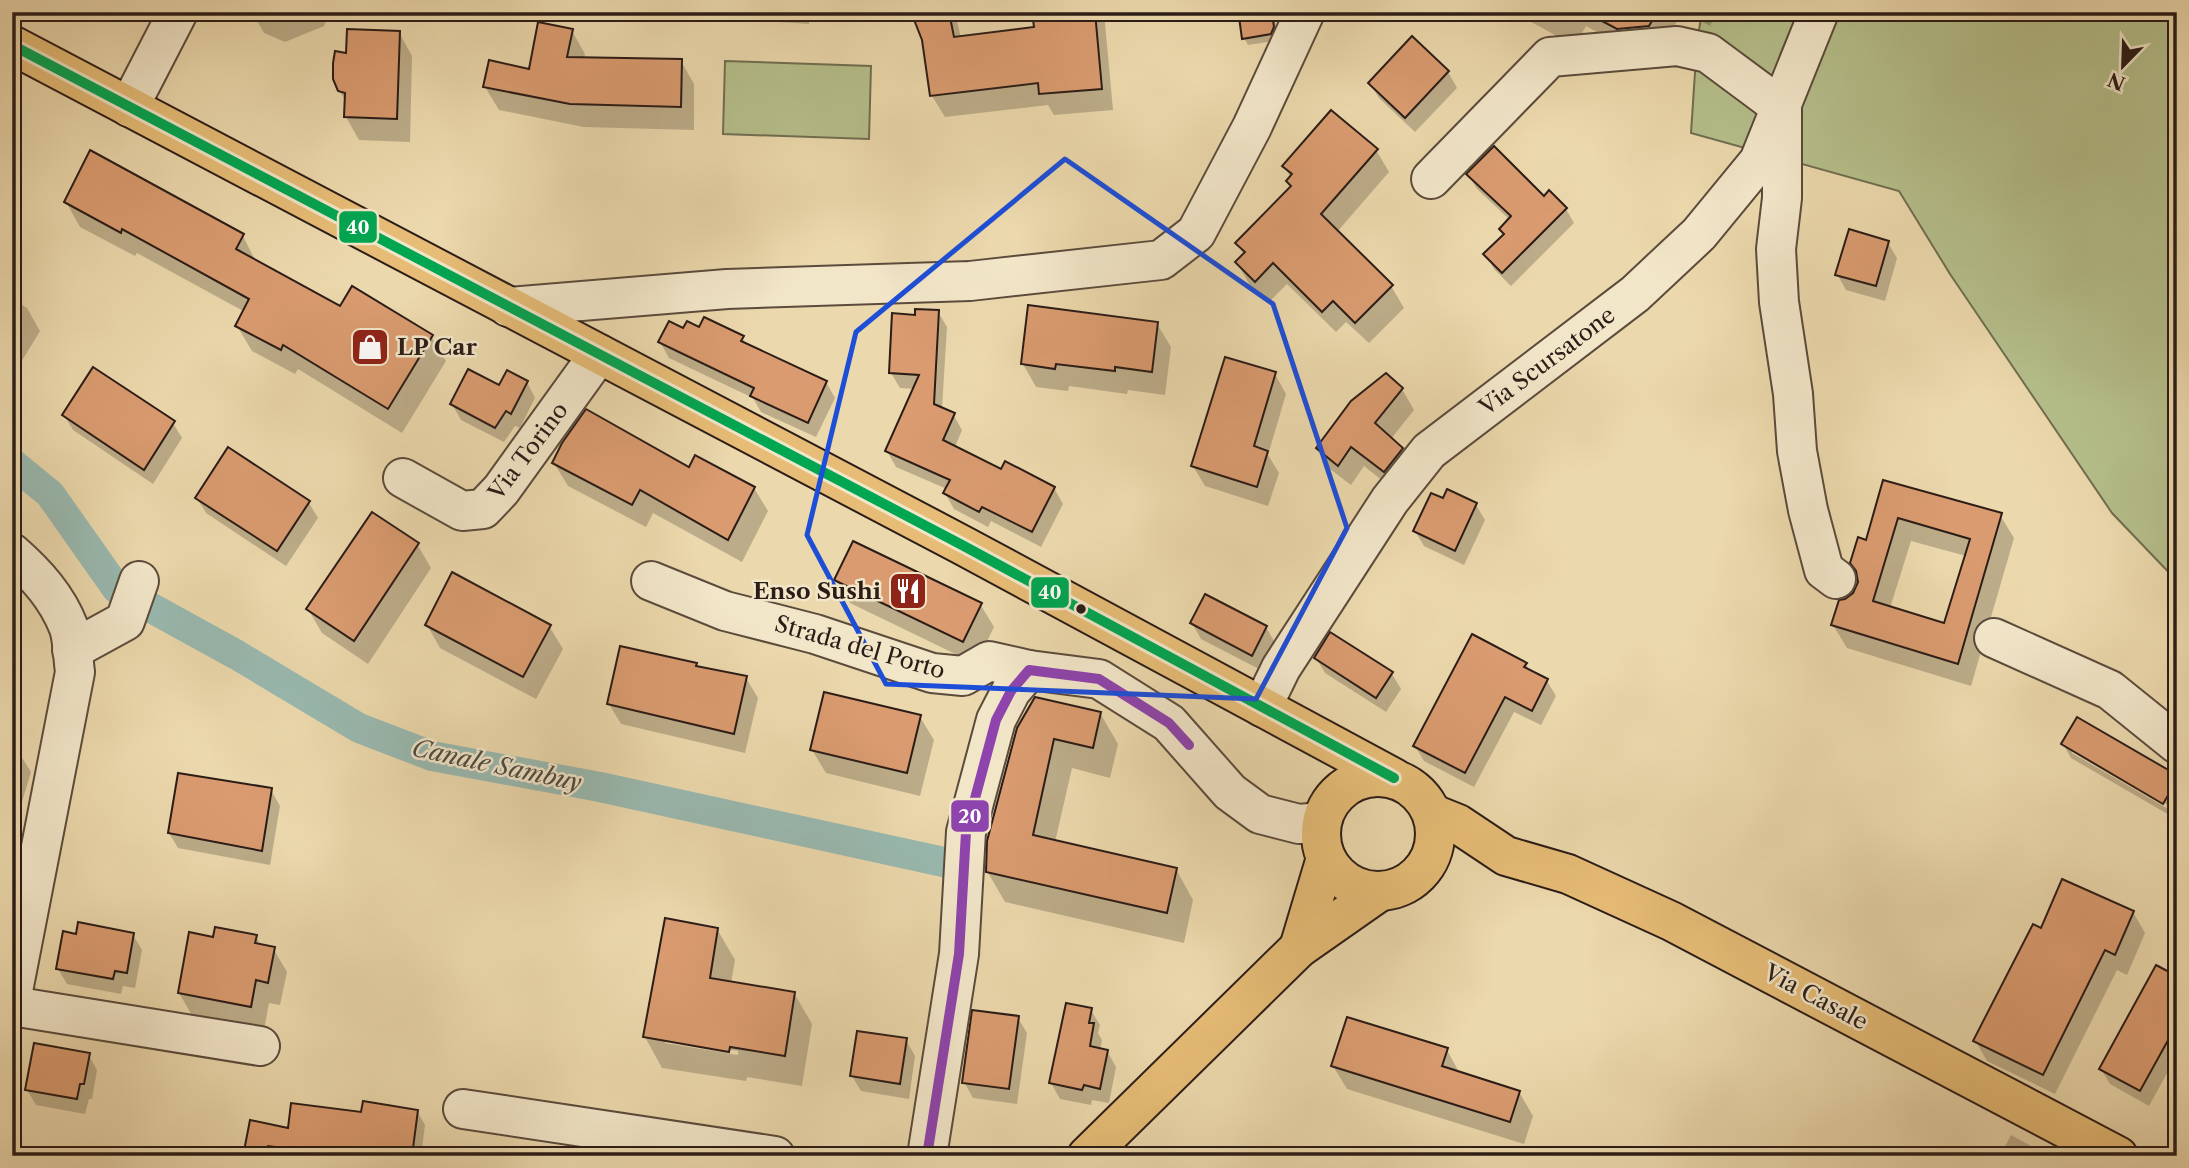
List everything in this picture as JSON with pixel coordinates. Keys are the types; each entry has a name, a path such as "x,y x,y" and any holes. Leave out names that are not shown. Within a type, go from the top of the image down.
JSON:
{"main road":[{"path":"12,45 949,538 1410,786 1424,798 1433,814 1436,831 1434,849 1427,865 1414,879 1398,888 1379,892 1348,883 1335,872 1324,840"},
{"path":"1276,715 1311,747 1341,789"},
{"path":"1299,948 1324,840 1328,805 1341,789 1357,780 1375,776 1394,778"},
{"path":"1433,814 1458,824 1506,856"},
{"path":"1427,865 1506,856"},
{"name":"Via Casale","path":"1506,856 1568,874 1671,921 2118,1156"},
{"path":"1087,1156 1299,948 1379,892"}],"street":[{"path":"129,107 178,12"},
{"path":"508,307 727,289 970,281 1161,260 1196,233 1252,127 1305,12"},
{"name":"Via Scursatone","path":"1276,715 1282,668 1382,511 1429,451 1635,294 1699,234 1759,161 1819,12"},
{"path":"1431,179 1550,57 1677,46 1687,48 1708,53 1782,108 1783,198 1776,249 1779,302 1793,394 1797,451 1808,510 1824,570 1836,579"},
{"name":"Via Torino","path":"403,478 462,511 483,509 501,491 599,354"},
{"path":"12,553 53,595 69,630 75,672 12,996"},
{"path":"72,650 125,621 139,581"},
{"name":"Strada del Porto","path":"650,581 725,611 790,626 932,673 962,676 989,661 1029,670 1099,679 1169,723 1230,792 1260,814 1299,824 1324,840"},
{"path":"1994,638 2110,690 2177,744"},
{"path":"927,1156 959,954 966,832 996,720 1011,691 1029,670"},
{"path":"12,1006 260,1046"},
{"path":"463,1109 775,1156"}],"highlighted area":[{"path":"1065,159 1273,304 1347,528 1256,699 886,684 807,535 856,332"}],"green space":[{"path":"1702,12 2177,12 2177,581 2112,513 1950,274 1899,191 1691,133 1697,42"},
{"path":"725,61 871,66 869,139 723,134"}],"building":[{"path":"911,12 949,12 954,37 1034,27 1032,12 1095,12 1102,89 1039,94 1038,83 930,96 922,40"},
{"path":"1272,12 1274,27 1271,34 1242,39 1239,17"},
{"path":"1585,12 1657,12 1649,26 1617,29"},
{"path":"538,22 573,29 567,57 682,59 681,107 570,104 483,87 489,60 529,69"},
{"path":"347,29 400,31 397,119 344,117 345,93 338,91 333,79 333,63 335,51 346,53"},
{"path":"1412,36 1449,71 1405,118 1368,83"},
{"path":"1331,110 1378,149 1321,214 1393,285 1355,323 1333,301 1322,312 1273,263 1255,282 1235,262 1245,252 1235,243 1291,186 1286,181 1292,174 1282,166"},
{"path":"1494,146 1544,196 1549,190 1567,208 1502,273 1483,254 1504,234 1499,229 1511,216 1466,174"},
{"path":"90,150 244,234 236,249 340,306 352,286 433,335 388,409 283,345 281,350 235,326 249,299 122,229 121,233 64,202"},
{"path":"1849,229 1889,241 1876,286 1835,275"},
{"path":"1028,305 1158,322 1152,372 1056,364 1055,369 1021,364"},
{"path":"915,309 939,310 934,404 955,413 943,440 1001,469 1005,461 1055,487 1032,532 982,507 979,512 943,493 950,480 885,451 919,375 889,373 892,313 915,315"},
{"path":"704,317 744,336 741,341 827,381 808,423 750,396 754,388 658,342 669,321 683,328 687,321 699,327"},
{"path":"1225,357 1276,372 1254,446 1268,451 1257,487 1191,466"},
{"path":"93,367 175,421 144,470 62,415"},
{"path":"468,369 499,385 507,370 528,381 511,414 506,411 495,428 450,404"},
{"path":"1386,373 1403,388 1375,423 1403,448 1384,472 1351,447 1338,466 1316,448 1351,401"},
{"path":"586,409 689,467 695,455 755,487 728,540 640,490 632,505 552,463 562,443"},
{"path":"228,447 310,501 277,551 195,498"},
{"path":"1883,480 2002,513 1958,664 1831,625 1839,600 1853,593 1858,582 1856,571 1850,563 1858,537 1866,540","holes":["1898,518 1970,539 1944,623 1873,601"]},
{"path":"1447,489 1477,503 1455,551 1413,531 1431,493 1443,498"},
{"path":"372,512 419,543 354,641 306,609"},
{"name":"Enso Sushi","path":"853,541 982,603 963,642 834,580"},
{"path":"452,572 551,625 523,677 425,625"},
{"path":"1205,594 1267,626 1252,656 1190,623"},
{"path":"1330,632 1393,672 1376,698 1314,658"},
{"path":"1472,634 1527,663 1524,667 1548,679 1532,711 1505,697 1465,773 1413,746"},
{"path":"620,646 747,676 734,734 607,704"},
{"path":"824,692 921,715 907,773 810,750"},
{"path":"1035,697 1101,712 1093,748 1054,739 1033,835 1177,868 1167,913 986,872 987,841 1017,728"},
{"path":"2077,717 2177,775 2177,780 2163,804 2061,744"},
{"path":"178,773 272,788 262,851 168,833"},
{"path":"2062,879 2134,911 2115,955 2105,950 2043,1075 1973,1041 2033,924 2041,928"},
{"path":"665,918 718,928 710,978 795,992 785,1056 730,1047 729,1052 643,1037"},
{"path":"78,922 134,933 127,973 115,971 113,979 56,969 63,931 76,934"},
{"path":"215,927 257,935 255,943 275,947 268,983 256,980 251,1007 178,993 189,932 213,937"},
{"path":"2156,965 2177,976 2177,1024 2140,1091 2099,1069"},
{"path":"1066,1003 1092,1008 1089,1023 1094,1023 1090,1046 1108,1050 1100,1089 1084,1085 1082,1090 1049,1083"},
{"path":"972,1010 1019,1016 1009,1089 962,1083"},
{"path":"1347,1017 1448,1048 1442,1066 1520,1091 1510,1122 1331,1066"},
{"path":"857,1031 907,1038 900,1084 850,1076"},
{"path":"34,1043 90,1053 84,1084 80,1084 77,1099 25,1090"},
{"path":"363,1101 418,1110 412,1156 375,1156 324,1148 323,1153 268,1146 266,1156 243,1156 250,1120 288,1128 291,1103 361,1112"}],"waterway":[{"name":"Canale Sambuy","path":"12,463 50,494 117,589 237,655 359,728 432,756 600,787 948,863"}],"transit line":[{"name":"40","path":"12,45 962,545 1394,778"},
{"name":"20","path":"927,1156 959,954 966,832 996,720 1011,691 1029,670 1099,679 1169,723 1189,745"}],"place":[{"name":"LP Car","path":"370,347"},
{"name":"Enso Sushi","path":"908,591"}]}
